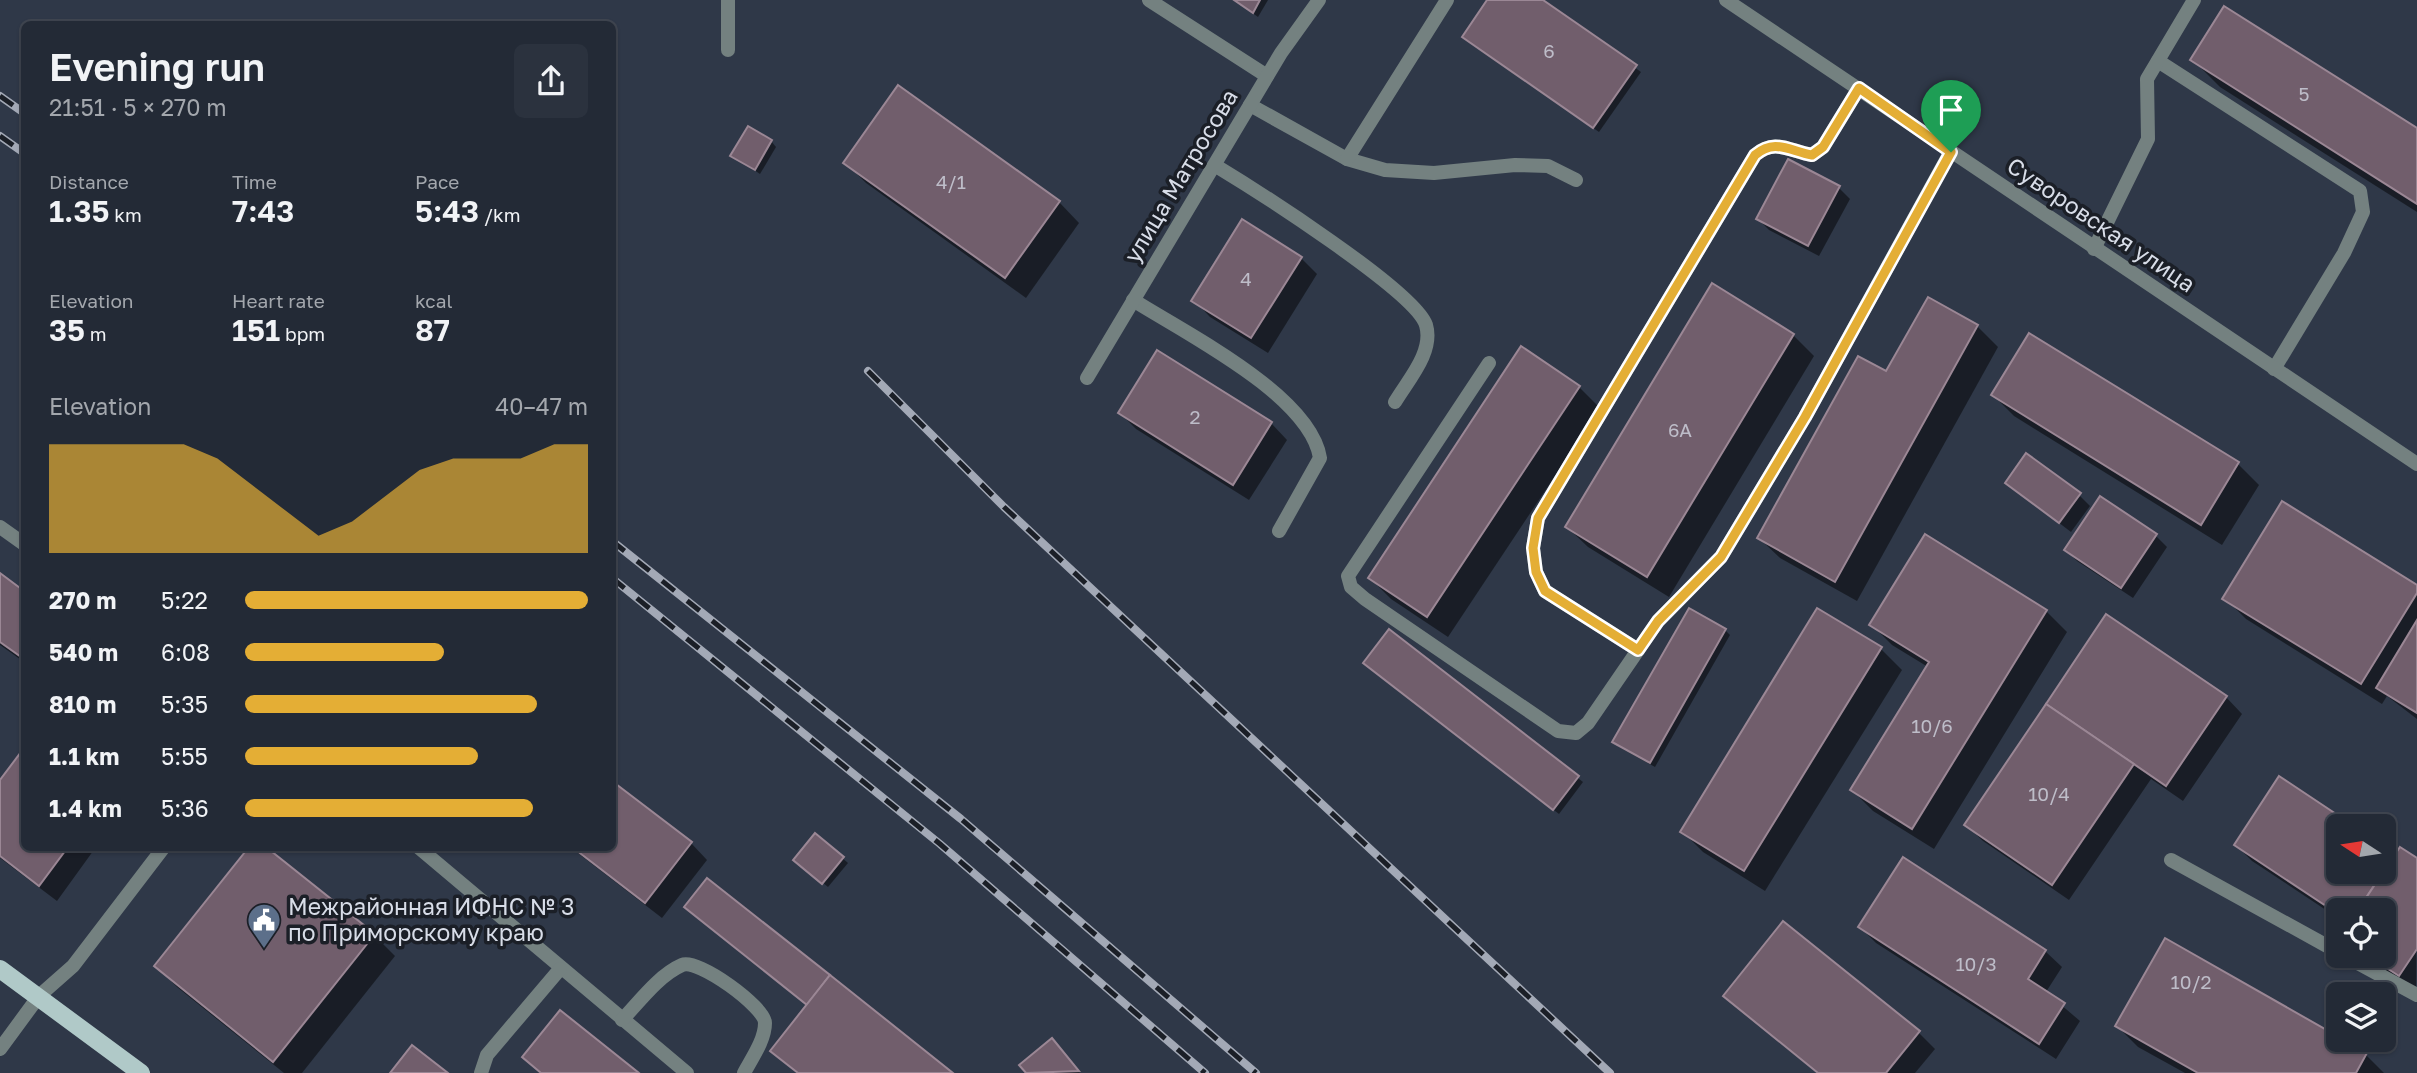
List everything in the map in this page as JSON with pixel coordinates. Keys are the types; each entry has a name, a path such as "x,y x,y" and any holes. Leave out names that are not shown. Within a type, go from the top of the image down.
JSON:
{"main road":[{"path":"0,969 141,1073"}],"street":[{"path":"728,0 728,50"},
{"path":"1149,0 1267,76"},
{"name":"улица Матросова","path":"1087,378 1216,166 1267,76 1319,0"},
{"path":"1347,159 1447,0"},
{"name":"Суворовская улица","path":"1726,0 2417,464"},
{"path":"2094,248 2148,139 2147,79 2194,0"},
{"path":"2158,61 2360,191 2363,212 2344,253 2274,369"},
{"path":"1638,650 1545,591 1536,572 1533,548 1538,518 1755,155 1766,146 1777,144 1812,155 1823,147 1859,88"},
{"path":"1250,105 1347,159 1385,170 1434,173 1515,165 1548,166 1576,180"},
{"path":"1489,363 1348,576 1352,587 1558,732 1576,733 1588,723 1658,621 1721,557 1805,417 1951,152"},
{"path":"1216,166 1273,202 1399,292 1426,324 1427,349 1395,402"},
{"path":"1133,300 1261,380 1314,435 1320,458 1279,531"},
{"path":"0,527 21,542"},
{"path":"0,1049 39,996 73,966 161,851"},
{"path":"423,851 687,1073"},
{"path":"2171,860 2326,944"},
{"path":"622,1020 669,973 684,964 699,965 759,1009 765,1021 762,1037 744,1073"},
{"path":"2367,968 2417,995"},
{"path":"481,1073 487,1055 560,969"}],"building":[{"path":"1234,0 1260,0 1253,13"},
{"path":"1487,0 1543,0 1637,65 1593,128 1462,37"},
{"path":"2224,6 2417,128 2417,204 2190,60"},
{"path":"898,85 1060,201 1005,278 843,163"},
{"path":"748,126 772,140 755,170 730,156"},
{"path":"1788,159 1840,186 1808,246 1756,219"},
{"path":"1242,219 1302,257 1251,338 1191,301"},
{"path":"1712,283 1794,334 1647,577 1565,527"},
{"path":"1928,297 1978,325 1835,582 1757,538 1858,356 1886,371"},
{"path":"2029,333 2239,462 2201,525 1991,395"},
{"path":"1521,346 1580,386 1427,617 1368,578"},
{"path":"1157,350 1272,422 1233,485 1118,413"},
{"path":"2026,453 2081,493 2059,523 2005,483"},
{"path":"2100,496 2157,534 2121,588 2064,550"},
{"path":"2282,501 2417,585 2417,593 2361,684 2222,599"},
{"path":"1925,534 2047,610 1912,829 1850,790 1929,662 1869,625"},
{"path":"0,573 21,589 21,657 0,642"},
{"path":"1689,608 1726,629 1650,763 1612,742"},
{"path":"1817,608 1882,647 1744,871 1680,832"},
{"path":"2106,614 2227,696 2166,786 2046,704"},
{"path":"2417,620 2417,713 2376,688"},
{"path":"1389,629 1579,776 1553,810 1363,663"},
{"path":"2046,704 2134,764 2052,885 1964,825"},
{"path":"21,752 21,851 65,851 39,886 0,856 0,780"},
{"path":"2279,776 2336,814 2326,814 2326,884 2375,884 2366,898 2326,898 2326,906 2234,845"},
{"path":"616,784 692,842 645,903 577,851 616,851"},
{"path":"815,833 844,857 822,884 793,860"},
{"path":"2400,847 2417,858 2417,949 2399,976 2387,968 2396,968 2396,898 2366,898 2375,884 2396,884 2396,853"},
{"name":"Межрайонная ИФНС № 3 по Приморскому краю","path":"246,851 271,851 375,934 273,1062 154,966"},
{"path":"1903,857 2046,950 2028,979 2065,1003 2039,1044 1858,927"},
{"path":"707,878 830,975 807,1005 684,907"},
{"path":"1783,921 1920,1031 1886,1073 1818,1073 1723,996"},
{"path":"2165,938 2326,1030 2326,1052 2367,1053 2356,1073 2198,1073 2115,1026"},
{"path":"830,975 953,1073 798,1073 770,1051"},
{"path":"560,1010 639,1073 541,1073 522,1057"},
{"path":"1052,1038 1079,1071 1026,1073 1019,1065"},
{"path":"412,1045 448,1073 390,1073"}],"railway":[{"path":"0,96 21,111"},
{"path":"0,136 21,151"},
{"path":"868,371 1004,507 1610,1073"},
{"path":"616,544 961,819 1256,1073"},
{"path":"616,581 940,844 1205,1073"}],"place":[{"name":"Межрайонная ИФНС № 3 по Приморскому краю","path":"264,950"}],"route":[{"path":"1859,88 1951,152 1805,417 1721,557 1658,621 1638,650 1545,591 1536,572 1533,548 1538,518 1755,155 1766,146 1777,144 1812,155 1823,147 1859,88"}]}
